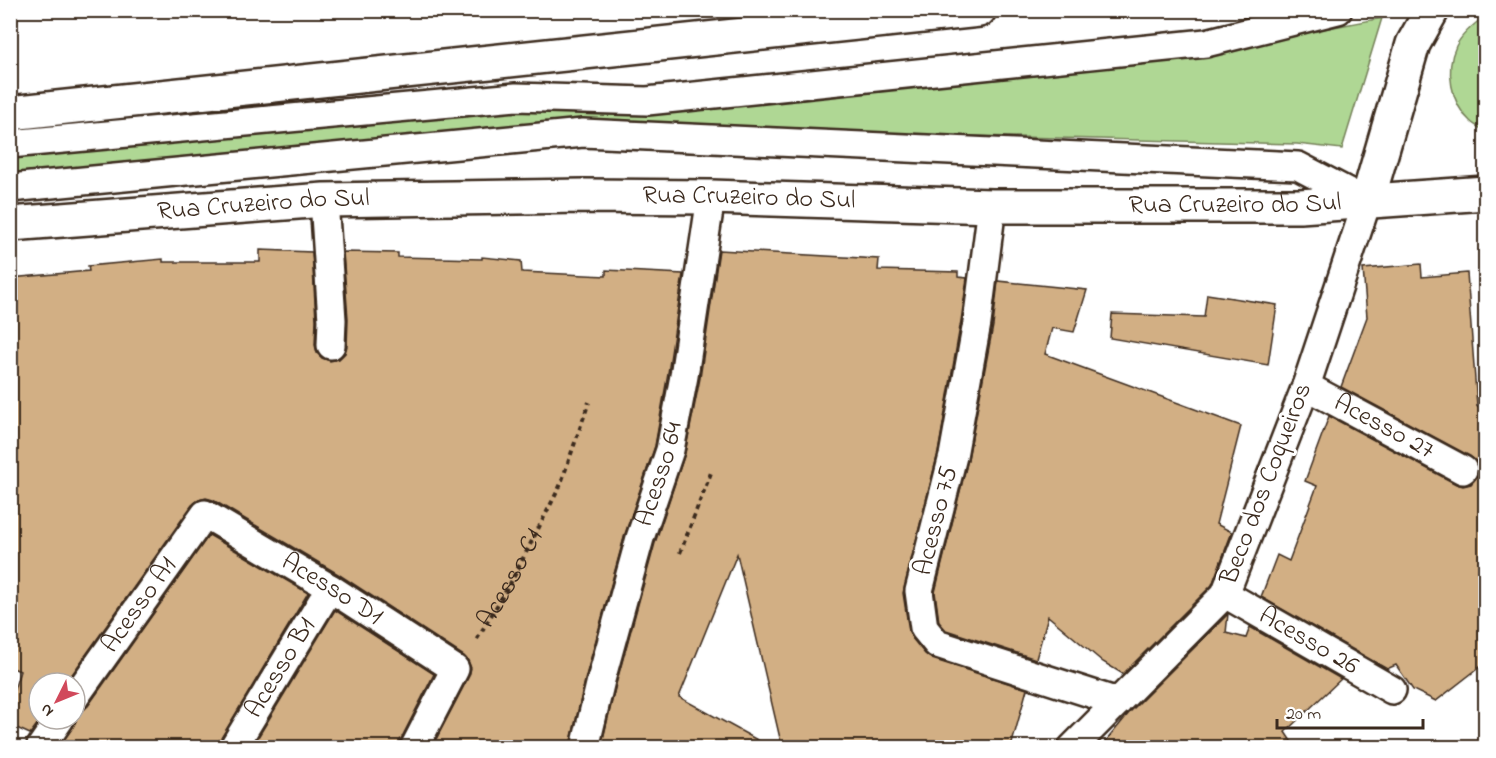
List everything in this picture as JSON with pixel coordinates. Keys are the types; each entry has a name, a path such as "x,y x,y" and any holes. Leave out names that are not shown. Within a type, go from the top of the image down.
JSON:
{"main road":[{"path":"10,113 979,10"},
{"path":"1367,202 1413,44 1432,10"},
{"name":"Rua Cruzeiro do Sul","path":"10,224 324,201 584,196 711,197 992,206 1300,206 1485,194"}],"lane":[{"path":"10,144 516,97 647,101 1206,43 1338,10"},
{"path":"10,188 582,133 1298,166 1367,202"},
{"name":"Acesso 64","path":"585,747 640,538 670,450 684,376 711,197"},
{"path":"324,201 332,320 331,345"},
{"name":"Beco dos Coqueiros","path":"1072,747 1225,594 1306,386 1367,202"},
{"name":"Acesso 75","path":"992,206 977,323 955,445 919,591 924,628 938,644 1119,702"},
{"name":"Acesso 27","path":"1306,386 1463,470"},
{"name":"Acesso D1","path":"205,514 330,588 455,669"},
{"name":"Acesso A1","path":"87,680 205,514"},
{"name":"Acesso B1","path":"233,747 330,588"},
{"name":"Acesso 26","path":"1225,594 1392,690"},
{"path":"414,747 455,669"},
{"path":"40,747 51,731"}],"path":[{"name":"Acesso C1","path":"455,669 510,584 560,486 589,402"}],"green space":[{"path":"1485,16 1485,131 1463,114 1458,105 1452,86 1451,65 1456,46"},
{"path":"1382,18 1342,149 1297,144 582,126 11,176 11,154 512,105 1206,51"}],"building":[{"path":"260,250 312,252 316,320 315,345 317,353 330,361 339,359 345,353 347,346 348,319 343,252 398,253 398,257 482,259 482,257 521,261 522,272 606,276 606,270 683,274 655,446 625,534 586,676 570,747 432,747 469,676 471,668 464,656 338,574 206,498 192,505 74,671 27,671 27,731 32,731 30,734 10,725 10,702 20,671 10,667 10,278 89,271 88,266 163,259 163,262 260,262"},
{"path":"719,250 879,259 878,270 958,272 958,277 967,278 938,453 903,593 909,631 925,654 932,659 1027,689 1011,747 782,747 737,554 679,697 770,747 601,747 655,543 685,453 700,378"},
{"path":"1421,264 1422,277 1467,273 1477,406 1485,409 1485,663 1436,701 1413,690 1396,665 1387,669 1261,597 1277,555 1289,561 1317,486 1305,481 1329,416 1456,484 1463,486 1471,484 1477,477 1479,470 1477,462 1470,456 1341,387 1367,317 1363,269"},
{"path":"998,281 1087,290 1074,332 1052,328 1045,354 1241,426 1216,524 1232,532 1212,585 1123,674 1103,662 1048,616 1036,659 946,630 939,622 935,592 968,459 993,326"},
{"path":"1207,294 1277,305 1268,365 1110,338 1112,314 1204,317"},
{"path":"209,535 308,593 217,747 59,747 70,731 87,731 88,706"},
{"path":"335,610 434,674 398,747 252,747"},
{"path":"1228,614 1226,633 1246,638 1250,627 1341,679 1285,732 1295,747 1101,747 1129,713"}]}
